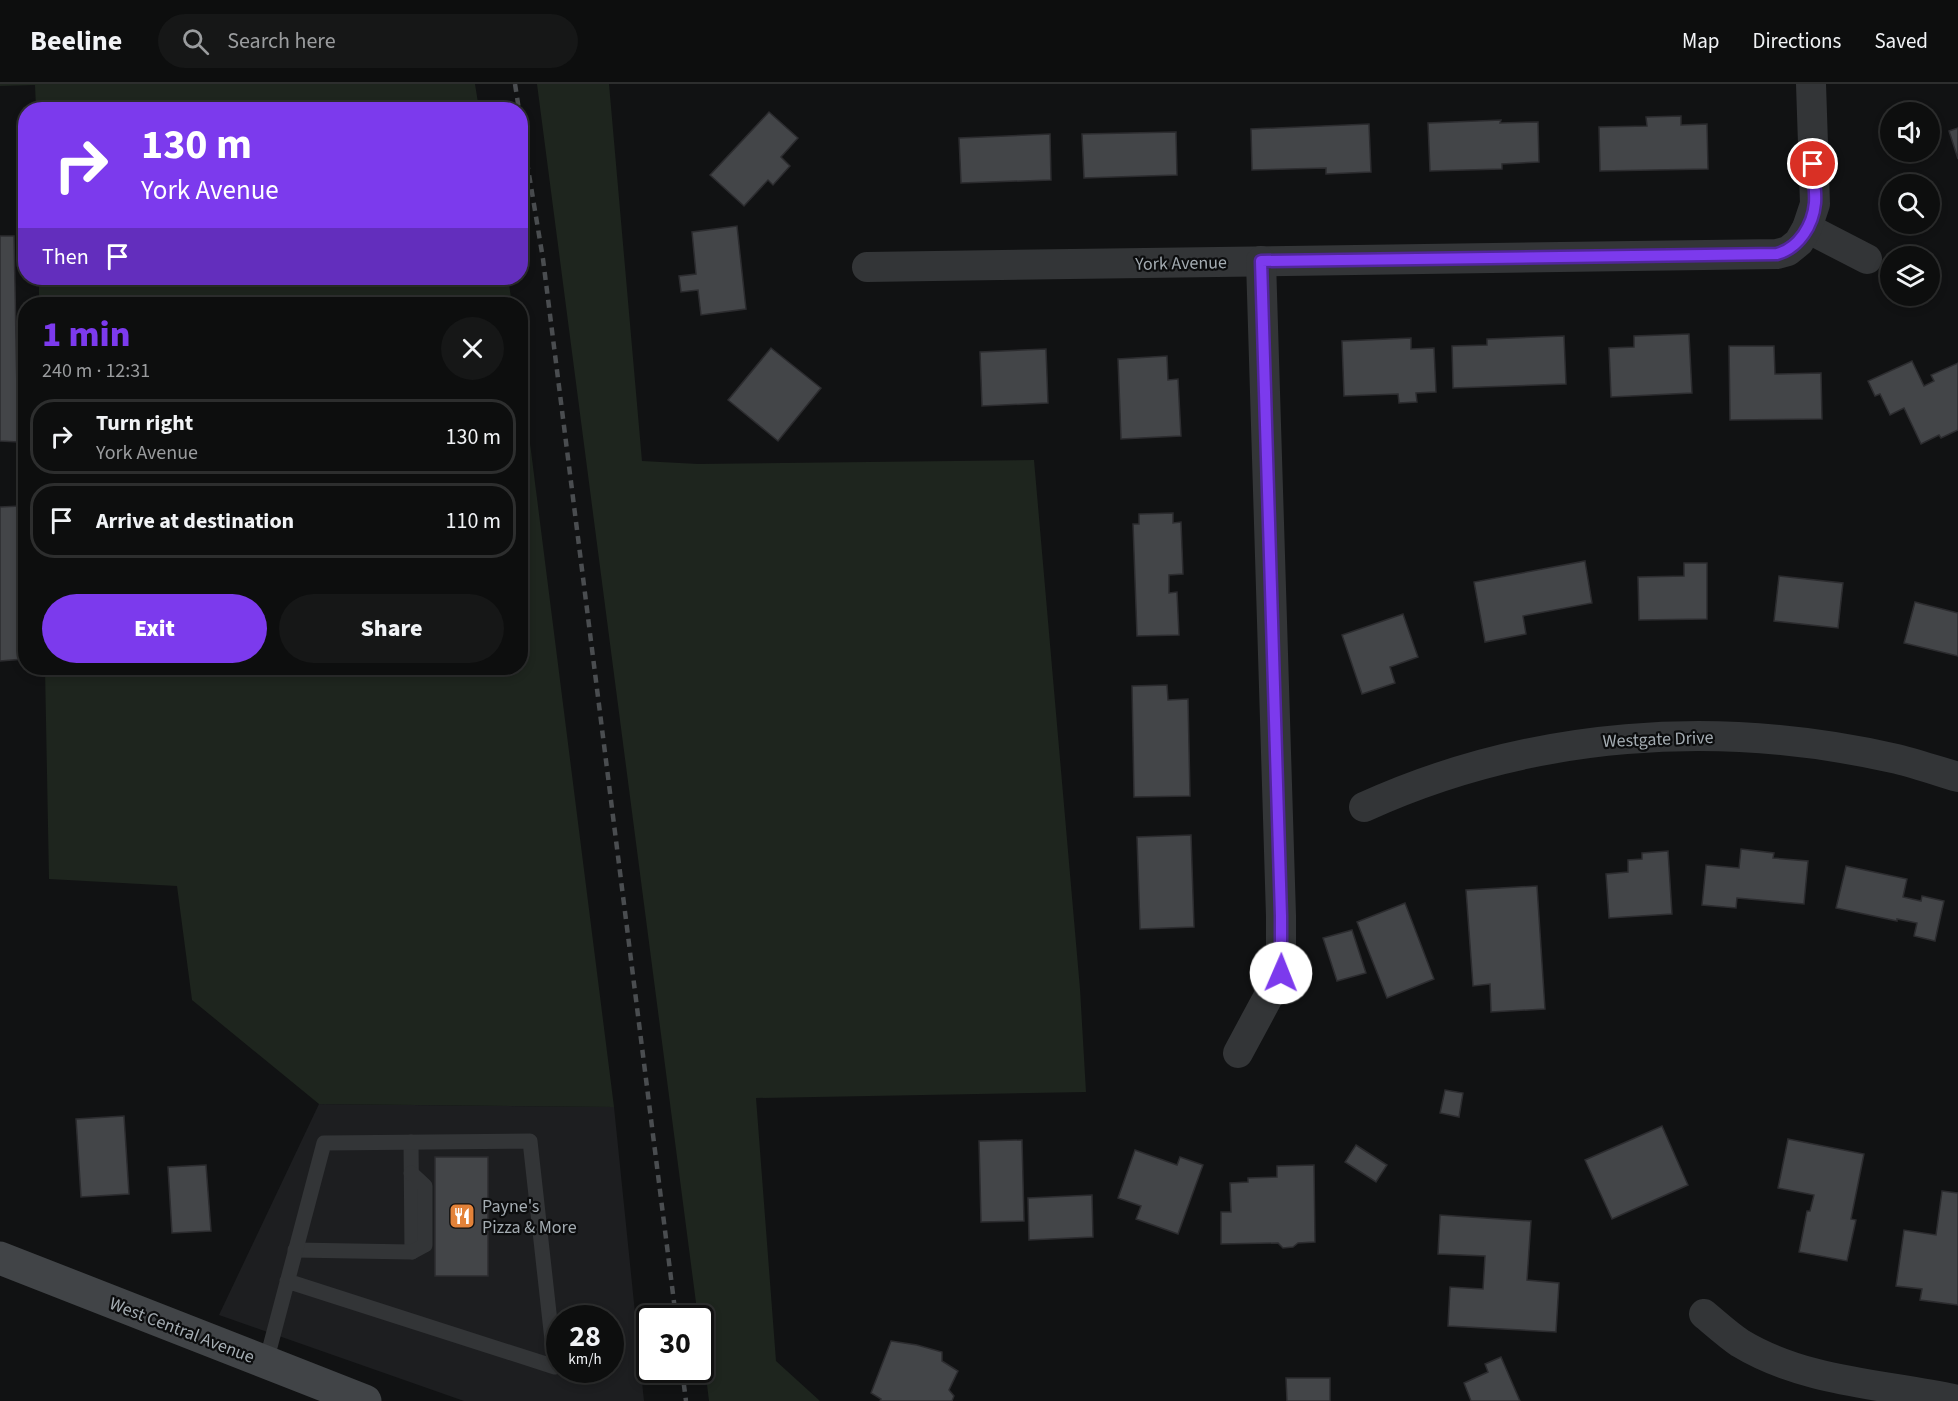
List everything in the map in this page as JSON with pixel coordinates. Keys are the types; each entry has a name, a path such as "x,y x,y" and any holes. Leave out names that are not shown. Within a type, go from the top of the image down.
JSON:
{"main road":[{"name":"West Central Avenue","path":"0,1258 365,1401"}],"street":[{"name":"York Avenue","path":"867,267 1777,254 1788,251 1799,242 1807,228 1815,204 1810,84"},
{"path":"1807,228 1867,259"},
{"path":"1238,1053 1281,973 1281,904 1261,261"},
{"name":"Westgate Drive","path":"1364,807 1453,772 1520,754 1593,742 1653,736 1754,738 1832,747 1898,759 1958,777"},
{"path":"1704,1314 1739,1342 1804,1371 1958,1400"}],"lane":[{"path":"266,1362 295,1250 324,1143 530,1141 555,1367 287,1281"},
{"path":"295,1250 412,1252 425,1245 425,1185 411,1173 411,1142"}],"shaded area":[{"path":"0,84 475,84 478,102 36,102 35,85 0,86"},
{"path":"537,84 609,84 642,461 698,464 1034,460 1080,989 1086,1092 756,1098 776,1361 820,1401 709,1401 707,1383 714,1383 714,1305 696,1305"},
{"path":"39,285 509,285 511,297 39,297"},
{"path":"528,427 614,1107 319,1104 192,1000 177,886 49,879 45,675 528,675"},
{"path":"319,1104 614,1107 636,1323 636,1383 642,1383 644,1401 464,1401 219,1315"}],"building":[{"path":"769,112 798,138 781,157 790,166 773,185 768,180 744,206 710,175"},
{"path":"1681,116 1681,125 1707,124 1708,169 1600,171 1599,127 1647,126 1646,117"},
{"path":"1501,120 1500,123 1538,122 1539,162 1502,164 1502,169 1430,171 1428,123"},
{"path":"1369,124 1371,172 1326,174 1326,168 1252,170 1251,129"},
{"path":"1958,128 1958,159 1949,131"},
{"path":"1176,132 1177,175 1084,178 1082,134"},
{"path":"1050,134 1051,180 961,183 959,138"},
{"path":"737,226 746,309 701,315 698,290 681,292 679,276 696,274 692,232"},
{"path":"0,236 14,236 18,442 0,441"},
{"path":"1689,334 1692,393 1611,397 1609,348 1634,347 1634,336"},
{"path":"1564,336 1566,384 1453,388 1452,346 1487,345 1487,339"},
{"path":"1411,338 1411,349 1434,348 1436,392 1416,393 1417,402 1399,403 1398,394 1344,396 1342,341"},
{"path":"1729,346 1774,346 1775,374 1821,373 1822,419 1730,420"},
{"path":"771,348 821,388 778,441 728,400"},
{"path":"1046,349 1048,403 982,406 980,352"},
{"path":"1167,356 1168,380 1178,379 1181,436 1121,439 1118,359"},
{"path":"1912,361 1924,386 1934,381 1931,375 1958,363 1958,430 1941,438 1939,435 1921,444 1904,408 1890,415 1880,394 1875,396 1868,381"},
{"path":"18,506 18,660 0,661 0,507"},
{"path":"1173,513 1173,523 1181,522 1183,574 1169,575 1169,593 1177,592 1179,635 1137,636 1133,524 1139,524 1139,514"},
{"path":"1585,561 1592,603 1523,616 1526,634 1485,642 1474,582"},
{"path":"1684,563 1707,563 1707,619 1639,620 1638,577 1684,576"},
{"path":"1779,576 1843,583 1838,628 1774,621"},
{"path":"1915,602 1958,613 1958,656 1904,643"},
{"path":"1403,614 1418,657 1390,667 1395,683 1362,694 1342,635"},
{"path":"1167,685 1168,700 1188,699 1190,796 1134,797 1132,686"},
{"path":"1191,835 1194,927 1140,929 1137,837"},
{"path":"1741,849 1774,853 1773,858 1808,861 1804,904 1737,898 1736,908 1702,905 1706,865 1739,868"},
{"path":"1668,851 1672,914 1609,918 1606,874 1628,872 1628,860 1642,859 1642,853"},
{"path":"1846,866 1907,879 1903,897 1921,901 1922,896 1944,901 1935,941 1914,936 1917,923 1836,908"},
{"path":"1537,886 1545,1009 1491,1012 1490,984 1473,986 1466,890"},
{"path":"1405,903 1434,979 1387,998 1357,922"},
{"path":"1352,930 1366,973 1337,981 1323,938"},
{"path":"1445,1090 1463,1093 1459,1117 1440,1113"},
{"path":"124,1116 129,1194 81,1197 76,1119"},
{"path":"1662,1126 1688,1185 1612,1219 1585,1160"},
{"path":"1788,1139 1864,1154 1851,1219 1856,1220 1847,1261 1799,1252 1807,1211 1810,1211 1814,1195 1778,1188"},
{"path":"1022,1140 1024,1221 981,1222 979,1141"},
{"path":"1356,1145 1387,1165 1376,1182 1345,1162"},
{"path":"1135,1150 1177,1165 1180,1157 1203,1165 1178,1234 1136,1219 1141,1206 1118,1198"},
{"name":"Payne's Pizza & More","path":"435,1157 488,1157 488,1276 435,1276"},
{"path":"206,1165 211,1231 172,1233 168,1167"},
{"path":"1314,1165 1315,1242 1298,1243 1293,1247 1283,1248 1278,1243 1221,1244 1221,1212 1231,1212 1230,1183 1248,1182 1248,1178 1277,1177 1277,1166"},
{"path":"1942,1191 1958,1193 1958,1305 1920,1300 1922,1289 1896,1286 1904,1230 1936,1235"},
{"path":"1092,1195 1093,1237 1029,1240 1028,1198"},
{"path":"1440,1215 1531,1221 1527,1280 1559,1283 1556,1332 1448,1326 1450,1287 1483,1289 1485,1256 1438,1254"},
{"path":"891,1341 942,1352 942,1361 958,1371 949,1390 954,1396 952,1401 880,1401 881,1399 871,1393"},
{"path":"1501,1357 1520,1401 1471,1401 1464,1383 1488,1372 1485,1364"},
{"path":"1286,1378 1330,1378 1330,1401 1287,1401"}],"railway":[{"path":"515,84 518,102"},
{"path":"528,168 543,259 674,1305"},
{"path":"684,1383 686,1401"}],"place":[{"name":"Payne's Pizza & More","path":"462,1216"}],"route":[{"path":"1281,973 1261,261 1777,254 1788,251 1799,242 1807,228 1815,204 1813,164"}]}
